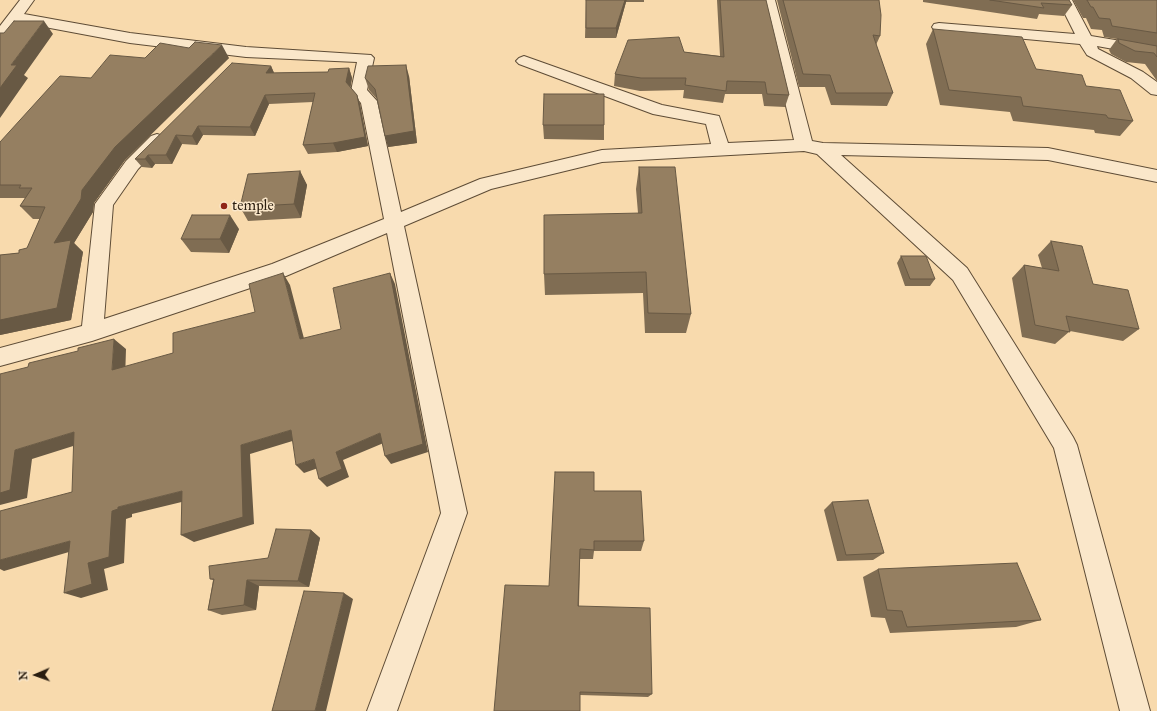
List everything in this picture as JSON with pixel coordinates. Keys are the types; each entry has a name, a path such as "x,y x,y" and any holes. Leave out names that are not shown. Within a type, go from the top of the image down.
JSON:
{"street":[{"path":"0,36 27,0"},
{"path":"768,0 813,147 960,274 1065,445 1134,711"},
{"path":"1065,0 1092,52 1137,75 1157,90"},
{"path":"14,17 130,38 246,52 366,58 359,91 369,101 395,221 454,513 382,711"},
{"path":"939,27 1086,40 1157,52"},
{"path":"230,68 246,52"},
{"path":"524,61 659,110 713,120 721,150"},
{"path":"92,332 104,204 132,165 170,127"},
{"path":"0,358 92,332 279,270 486,184 602,156 813,147 1048,154 1157,176"}],"building":[{"path":"586,0 625,0 616,28 586,28"},
{"path":"720,0 766,0 789,95 767,94 765,82 727,81 726,91 685,85 686,78 641,78 615,74 628,40 679,37 684,52 724,57"},
{"path":"783,0 879,0 881,15 880,36 873,35 893,93 836,93 830,75 803,74"},
{"path":"990,0 1069,0 1072,5 1041,3 1044,8"},
{"path":"1087,0 1157,0 1157,33 1112,26 1110,19 1099,18"},
{"path":"14,21 44,21 11,65 17,65 0,88 0,33 4,33"},
{"path":"933,29 1022,37 1036,69 1082,75 1086,86 1120,90 1133,121 1108,118 1106,115 1023,106 1021,97 949,90"},
{"path":"1118,39 1157,46 1157,57 1154,53 1135,51 1119,43"},
{"path":"195,42 222,45 115,147 82,190 81,199 54,243 71,240 57,308 0,320 0,255 19,253 19,250 27,248 45,207 20,206 32,188 19,188 21,185 0,185 0,142 60,76 91,78 110,55 145,58 160,43 189,48"},
{"path":"232,63 271,66 266,73 328,72 329,69 349,68 346,82 357,95 365,137 333,143 303,145 315,93 265,95 250,127 198,126 192,136 176,135 166,155 148,155 145,159 135,159"},
{"path":"406,65 414,131 385,136 375,89 365,78 368,66"},
{"path":"544,94 604,94 604,125 543,125"},
{"path":"639,167 675,167 691,314 648,313 646,272 544,274 544,215 642,213"},
{"path":"300,171 294,204 240,207 248,174"},
{"path":"192,215 230,215 220,239 181,239"},
{"path":"1051,241 1082,246 1093,284 1128,290 1139,329 1066,316 1070,332 1035,325 1024,265 1059,271"},
{"path":"901,256 926,256 935,279 910,279"},
{"path":"283,273 300,339 341,329 333,288 390,273 423,444 385,456 380,433 336,452 342,469 319,479 314,459 296,465 291,430 241,445 243,517 181,535 182,491 118,507 118,509 112,511 109,557 88,563 92,584 64,593 70,541 0,560 0,511 72,492 74,432 15,450 10,490 0,493 0,374 28,367 29,363 78,351 78,348 114,339 112,370 173,353 173,333 255,312 249,284"},
{"path":"555,472 594,472 594,491 641,491 644,541 594,541 594,550 580,549 578,606 650,608 652,694 580,692 580,711 494,711 505,585 549,586"},
{"path":"868,500 884,553 846,555 832,502"},
{"path":"276,529 311,530 298,581 247,580 244,605 208,610 214,579 210,579 209,566 268,558"},
{"path":"1017,563 1041,620 907,627 902,611 887,610 878,569"},
{"path":"304,591 344,593 315,711 272,711"}],"place":[{"name":"temple","path":"224,206"}]}
